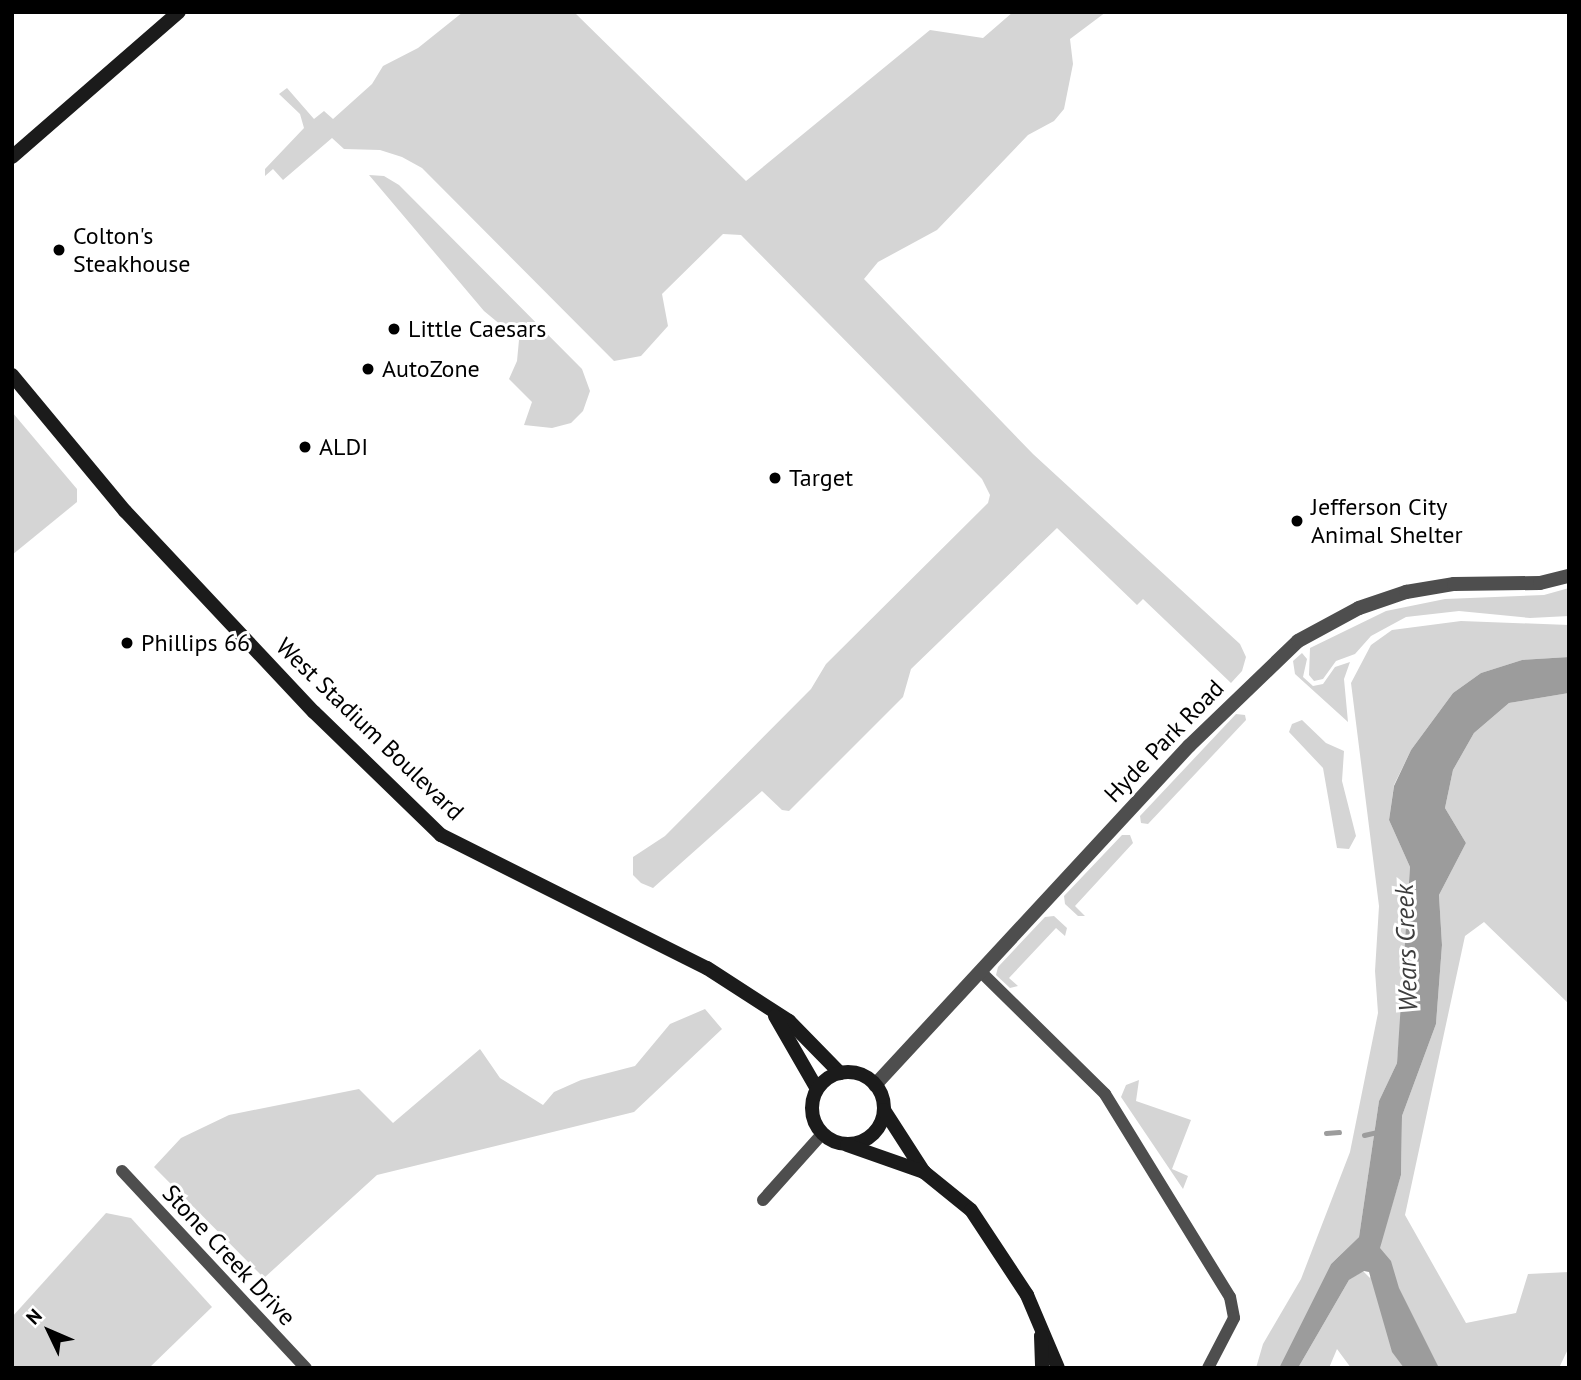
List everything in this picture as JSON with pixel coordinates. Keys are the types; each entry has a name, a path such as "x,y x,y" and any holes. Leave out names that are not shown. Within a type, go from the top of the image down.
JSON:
{"main road":[{"path":"12,156 179,12"},
{"name":"West Stadium Boulevard","path":"12,375 134,521 314,712 441,835 707,968 775,1016 789,1021 840,1073"},
{"name":"West Stadium Boulevard","path":"775,1016 817,1089"},
{"path":"924,1172 822,1134 811,1104 817,1089 840,1073 853,1072 875,1085 884,1110 924,1172 971,1210 1027,1295 1058,1368"},
{"path":"847,1144 873,1134 884,1110"},
{"path":"1041,1331 1042,1368"},
{"path":"1041,1331 1049,1368"}],"street":[{"name":"Hyde Park Road","path":"875,1085 1189,746 1298,642 1359,608 1406,592 1454,584 1539,583 1569,576"},
{"path":"981,972 1105,1094 1230,1297 1234,1318 1208,1368"},
{"path":"763,1200 822,1134"},
{"name":"Stone Creek Drive","path":"122,1171 306,1368"}],"shaded area":[{"path":"463,12 574,12 746,181 930,30 983,38 1013,12 1106,12 1070,39 1073,64 1064,109 1054,121 1028,135 937,230 878,262 864,279 1033,454 1240,644 1246,657 1242,671 1231,683 1143,599 1137,605 1057,528 911,669 903,697 789,811 782,810 762,791 653,888 641,883 633,875 633,857 665,836 811,689 826,664 988,503 990,495 982,479 741,235 723,234 662,294 668,326 641,356 614,361 422,168 402,157 380,150 344,149 332,138 283,180 273,169 265,176 265,169 304,128 300,114 279,94 287,88 314,119 324,111 333,119 372,84 383,66 418,48"},
{"path":"369,175 384,176 399,185 582,369 590,391 583,411 571,423 552,428 524,425 532,402 509,379 517,361 519,340 484,311"},
{"path":"12,412 77,489 77,502 12,555"},
{"path":"1569,588 1569,616 1530,618 1459,611 1406,617 1371,636 1355,654 1336,661 1323,679 1314,681 1309,675 1310,648 1386,611 1445,599 1544,595"},
{"path":"1461,621 1569,625 1569,657 1522,660 1481,673 1453,693 1411,750 1394,785 1389,820 1410,867 1405,975 1397,1063 1379,1101 1359,1237 1331,1264 1279,1368 1256,1368 1263,1344 1301,1279 1350,1152 1378,1013 1375,971 1379,906 1351,683 1371,645 1392,630"},
{"path":"1302,653 1307,659 1303,677 1313,686 1323,684 1335,667 1350,662 1344,679 1348,722 1295,674 1293,661"},
{"path":"1569,693 1569,1004 1484,922 1465,936 1405,1215 1466,1323 1516,1313 1528,1274 1569,1272 1569,1347 1559,1368 1351,1368 1337,1349 1329,1368 1298,1368 1349,1280 1363,1271 1370,1278 1401,1175 1402,1116 1436,1024 1442,945 1439,895 1466,843 1445,808 1453,770 1474,733 1509,703"},
{"path":"1236,714 1245,715 1246,720 1148,824 1141,823 1140,816"},
{"path":"1302,720 1326,743 1344,751 1342,781 1356,836 1349,849 1337,848 1323,768 1289,732 1292,724"},
{"path":"1122,835 1130,835 1133,843 1075,906 1085,916 1078,916 1065,904 1064,896"},
{"path":"1054,916 1067,928 1065,936 1056,928 1009,978 1018,986 1010,988 996,975 998,967 1045,917"},
{"path":"705,1009 722,1029 634,1112 377,1175 264,1278 154,1167 181,1138 229,1115 359,1089 393,1123 480,1049 500,1078 543,1105 554,1092 581,1080 635,1066 670,1024"},
{"path":"1139,1080 1136,1101 1191,1120 1172,1169 1188,1176 1183,1189 1121,1097 1126,1085"},
{"path":"106,1213 131,1218 212,1307 149,1368 12,1368 12,1317"}],"water":[{"name":"Wears Creek","path":"1569,657 1569,693 1509,703 1474,733 1453,770 1445,808 1466,843 1439,895 1442,945 1436,1024 1402,1116 1401,1175 1380,1248 1391,1261 1399,1288 1439,1368 1404,1368 1392,1352 1369,1272 1364,1271 1349,1280 1298,1368 1279,1368 1331,1264 1359,1237 1379,1101 1397,1063 1410,867 1389,820 1394,786 1411,750 1453,693 1481,673 1522,660"}],"waterway":[{"path":"1326,1133 1339,1132"},
{"path":"1364,1135 1377,1132"}],"place":[{"name":"Colton's Steakhouse","path":"59,250"},
{"name":"Little Caesars","path":"394,329"},
{"name":"AutoZone","path":"368,369"},
{"name":"ALDI","path":"305,447"},
{"name":"Target","path":"775,478"},
{"name":"Jefferson City Animal Shelter","path":"1297,521"},
{"name":"Phillips 66","path":"127,643"}]}
